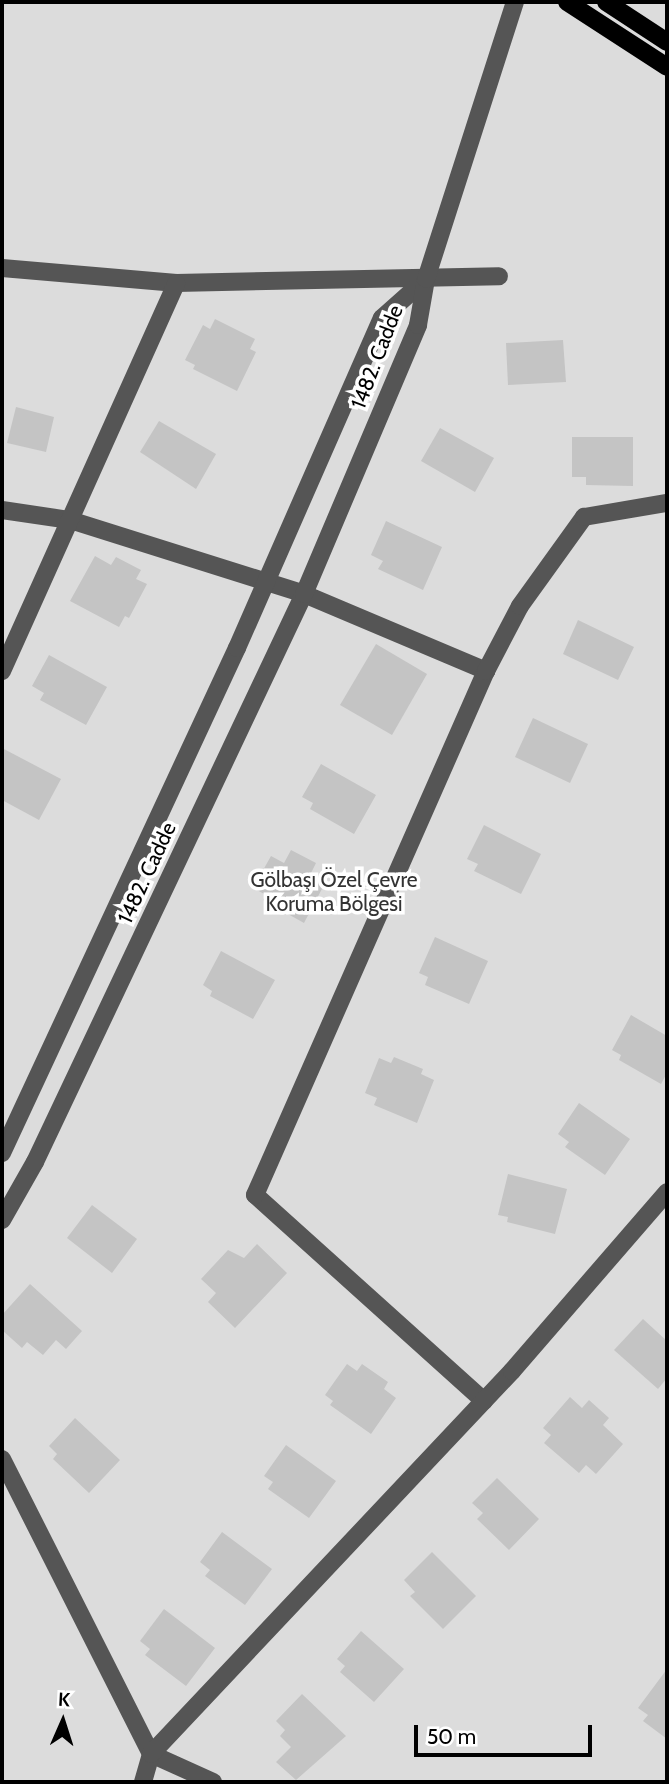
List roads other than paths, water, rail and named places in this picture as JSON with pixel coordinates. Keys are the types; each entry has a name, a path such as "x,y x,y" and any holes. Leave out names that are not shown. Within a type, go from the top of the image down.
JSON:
{"main road":[{"path":"567,2 667,67"},
{"path":"606,2 667,42"}],"street":[{"path":"426,278 515,2"},
{"path":"2,268 176,283 499,276"},
{"name":"1482. Cadde","path":"2,1153 264,583 382,317 426,278"},
{"name":"1482. Cadde","path":"2,1220 35,1162 304,594 418,325 426,278"},
{"path":"2,671 176,283"},
{"path":"484,1401 255,1195 486,671 520,606 584,517 667,503"},
{"path":"2,510 70,520 304,594 486,671"},
{"path":"143,1782 151,1754 484,1401 666,1196"},
{"path":"2,1459 151,1754 213,1782"}],"park label":[{"name":"Gölbaşı Özel Çevre Koruma Bölgesi","path":"334,892"}]}
